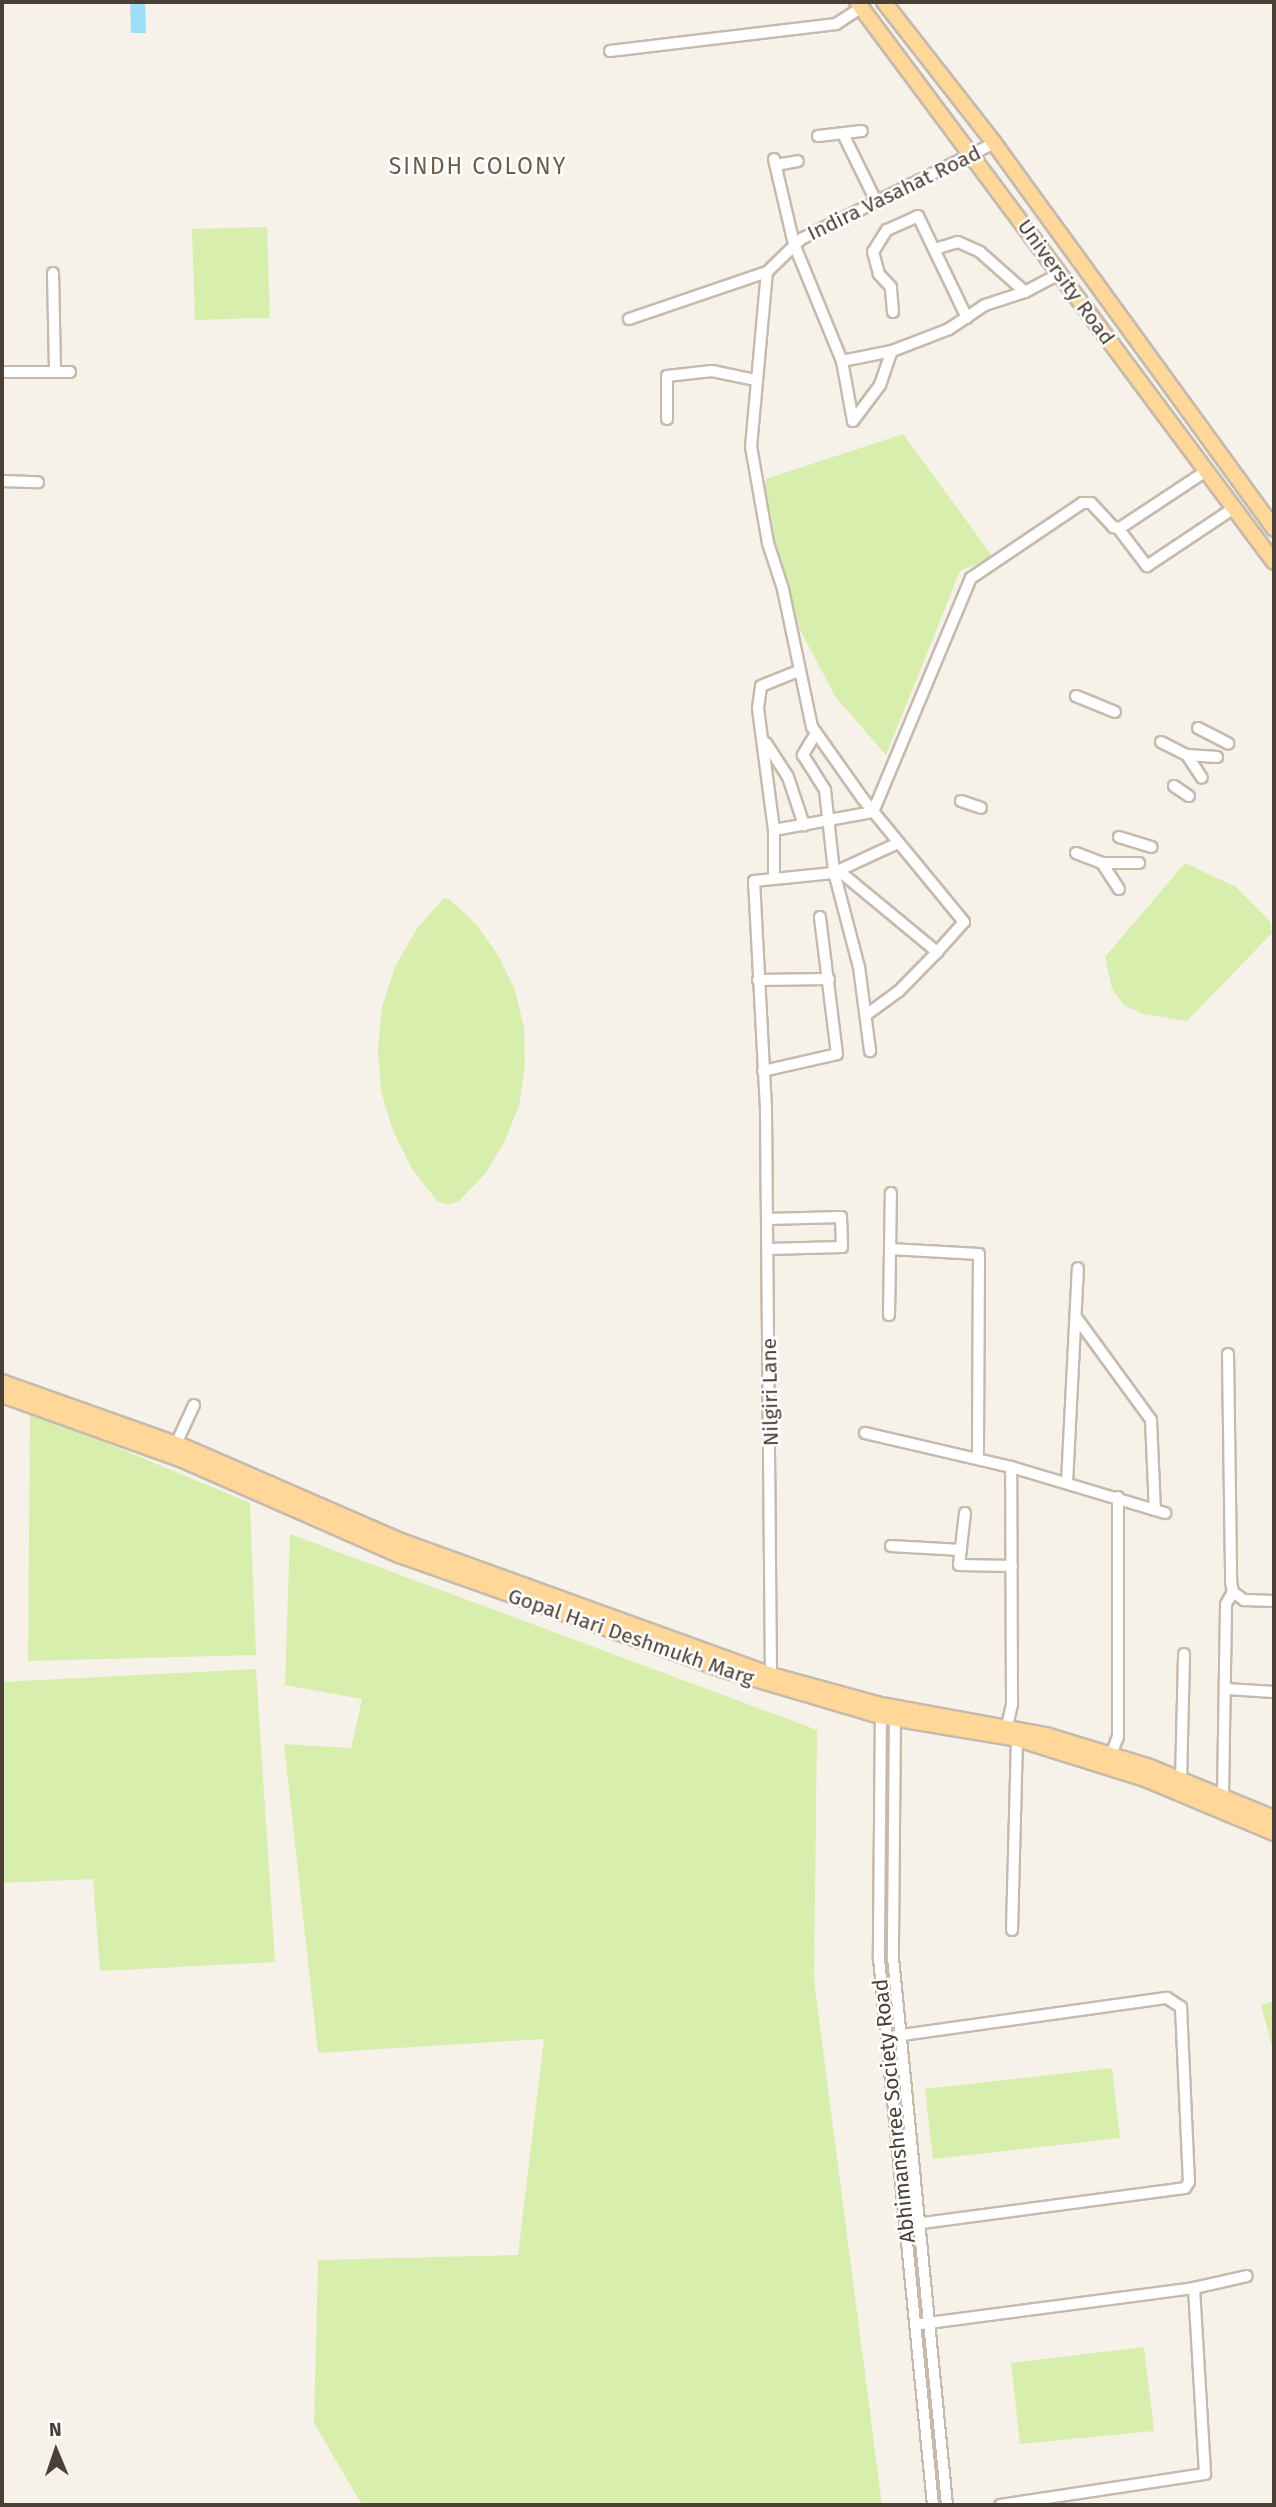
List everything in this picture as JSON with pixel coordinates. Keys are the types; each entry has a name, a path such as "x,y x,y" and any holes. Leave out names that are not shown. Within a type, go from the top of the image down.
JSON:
{"main road":[{"name":"University Road","path":"884,2 995,144 1274,529"},
{"name":"University Road","path":"859,4 974,154 1274,562"},
{"name":"Gopal Hari Deshmukh Marg","path":"2,1382 176,1444 426,1556 771,1675 888,1711 1007,1726 1109,1760 1274,1833"},
{"name":"Gopal Hari Deshmukh Marg","path":"2,1395 180,1459 721,1670 888,1711 1109,1760 1181,1780 1274,1818"}],"street":[{"path":"610,51 836,24 859,4"},
{"path":"818,136 862,131"},
{"path":"843,134 876,201"},
{"name":"Indira Vasahat Road","path":"767,272 793,244 995,144"},
{"path":"798,161 775,162 793,244 842,361 853,421 880,385 892,352"},
{"path":"893,312 891,287 879,274 873,252 887,230 918,216 967,318"},
{"path":"935,249 958,242 980,252 1025,292"},
{"path":"629,319 767,272 751,447 792,648 816,733 873,812 964,922 898,992 866,1015"},
{"path":"53,273 55,372"},
{"path":"842,361 892,352 967,318 985,305 1025,292 1060,273"},
{"path":"667,419 667,376 712,370 756,380"},
{"path":"2,372 70,372"},
{"path":"1118,528 1206,471"},
{"path":"2,481 38,482"},
{"path":"873,812 967,582 1084,502 1118,528 1147,566 1234,508"},
{"path":"798,671 761,686 758,708 774,830 774,879 836,871 898,843"},
{"path":"1076,696 1115,712"},
{"path":"1198,728 1228,743"},
{"path":"816,733 803,755 825,790 836,871 866,1015 870,1051"},
{"path":"763,737 788,777 804,825"},
{"path":"1161,742 1187,755 1217,757"},
{"path":"1187,755 1202,778"},
{"path":"1174,786 1189,796"},
{"path":"961,801 981,808"},
{"path":"774,830 873,812"},
{"path":"1119,837 1151,846"},
{"path":"1076,853 1102,863 1139,863"},
{"path":"1102,863 1119,889"},
{"path":"836,871 937,952"},
{"name":"Nilgiri Lane","path":"771,1675 766,1109 754,881 774,879"},
{"path":"763,1071 838,1054 820,917"},
{"path":"758,980 829,979"},
{"path":"889,1315 891,1193"},
{"path":"768,1219 841,1217 842,1237 842,1247 768,1249"},
{"path":"890,1250 979,1254 978,1458"},
{"path":"1067,1483 1078,1268"},
{"path":"864,1433 978,1458 1118,1497 1160,1512 1151,1420 1076,1317"},
{"path":"1223,1797 1226,1604 1233,1592 1228,1354"},
{"path":"176,1444 194,1405"},
{"path":"1007,1726 1012,1704 1011,1467"},
{"path":"1109,1760 1118,1737 1118,1497"},
{"path":"965,1513 959,1564 1012,1566"},
{"path":"891,1546 961,1550"},
{"path":"1233,1592 1244,1600 1274,1601"},
{"path":"1181,1780 1184,1654"},
{"path":"1226,1689 1274,1692"},
{"name":"Abhimanshree Society Road","path":"888,1711 893,1944 947,2505"},
{"name":"Abhimanshree Society Road","path":"888,1711 879,1959 933,2505"},
{"path":"1012,1930 1017,1739"},
{"path":"887,2037 1167,1998 1181,2007 1189,2182 1185,2188 905,2225"},
{"path":"915,2325 1194,2288 1247,2276"},
{"path":"1000,2505 1205,2474 1194,2288"}],"green space":[{"path":"267,227 270,318 195,320 192,229"},
{"path":"903,434 993,557 960,571 886,755 835,696 797,624 763,511 766,479"},
{"path":"1185,863 1236,887 1269,920 1272,933 1187,1021 1143,1014 1124,1005 1112,989 1105,957"},
{"path":"443,899 449,899 475,923 498,955 515,990 524,1028 525,1066 519,1105 505,1141 485,1174 458,1202 448,1204 438,1202 412,1169 393,1131 381,1091 378,1049 382,1007 395,967 416,930"},
{"path":"30,1411 250,1503 256,1655 28,1661"},
{"path":"290,1534 817,1730 814,1980 882,2505 362,2505 314,2423 318,2260 518,2255 544,2039 318,2053 284,1744 351,1748 362,1699 285,1685"},
{"path":"256,1669 275,1962 100,1971 93,1879 2,1883 2,1682"},
{"path":"1274,2001 1274,2054 1261,2005"},
{"path":"1112,2068 1120,2138 933,2159 925,2089"},
{"path":"1144,2347 1154,2431 1020,2444 1011,2363"}],"water":[{"path":"130,2 145,2 146,33 131,33"}],"district":[{"name":"SINDH COLONY","path":"478,166"}]}
